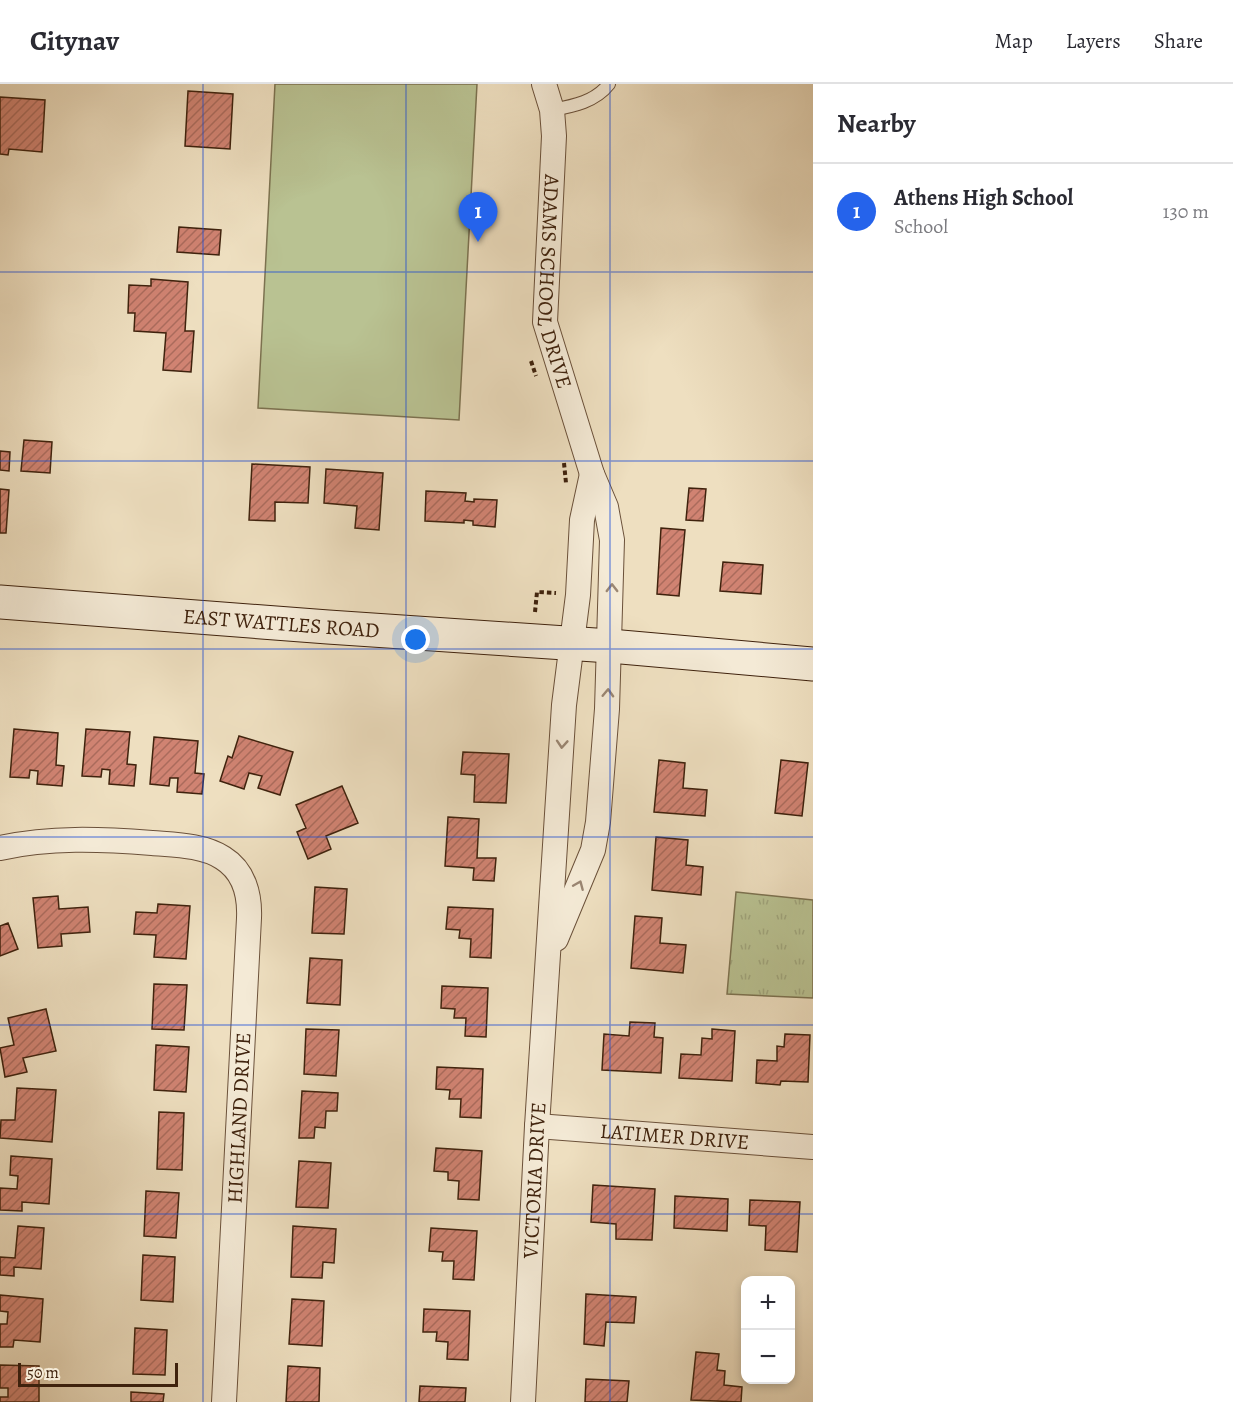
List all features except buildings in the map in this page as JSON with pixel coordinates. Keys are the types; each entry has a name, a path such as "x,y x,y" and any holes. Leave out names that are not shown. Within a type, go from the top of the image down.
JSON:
{"main road":[{"name":"EAST WATTLES ROAD","path":"0,602 610,646 813,664"}],"street":[{"name":"ADAMS SCHOOL DRIVE","path":"544,84 552,110 554,136 546,322 592,474 606,507 612,540 610,646"},
{"name":"ADAMS SCHOOL DRIVE","path":"571,644 578,595 582,520 592,474"},
{"name":"VICTORIA DRIVE","path":"523,1402 537,1126 564,705 571,644"},
{"name":"VICTORIA DRIVE","path":"548,958 593,850 598,822 610,646"},
{"name":"HIGHLAND DRIVE","path":"0,848 42,841 92,839 178,845 210,851 224,858 240,875 247,889 250,903 224,1402"},
{"name":"LATIMER DRIVE","path":"537,1126 813,1147"}],"lane":[{"path":"552,110 598,97 609,84"}],"path":[{"path":"535,612 537,592 559,594"}],"green space":[{"path":"275,84 477,84 459,420 258,408"},
{"path":"736,892 813,900 813,998 727,994"}],"place":[{"name":"Athens High School","path":"478,242"}]}
